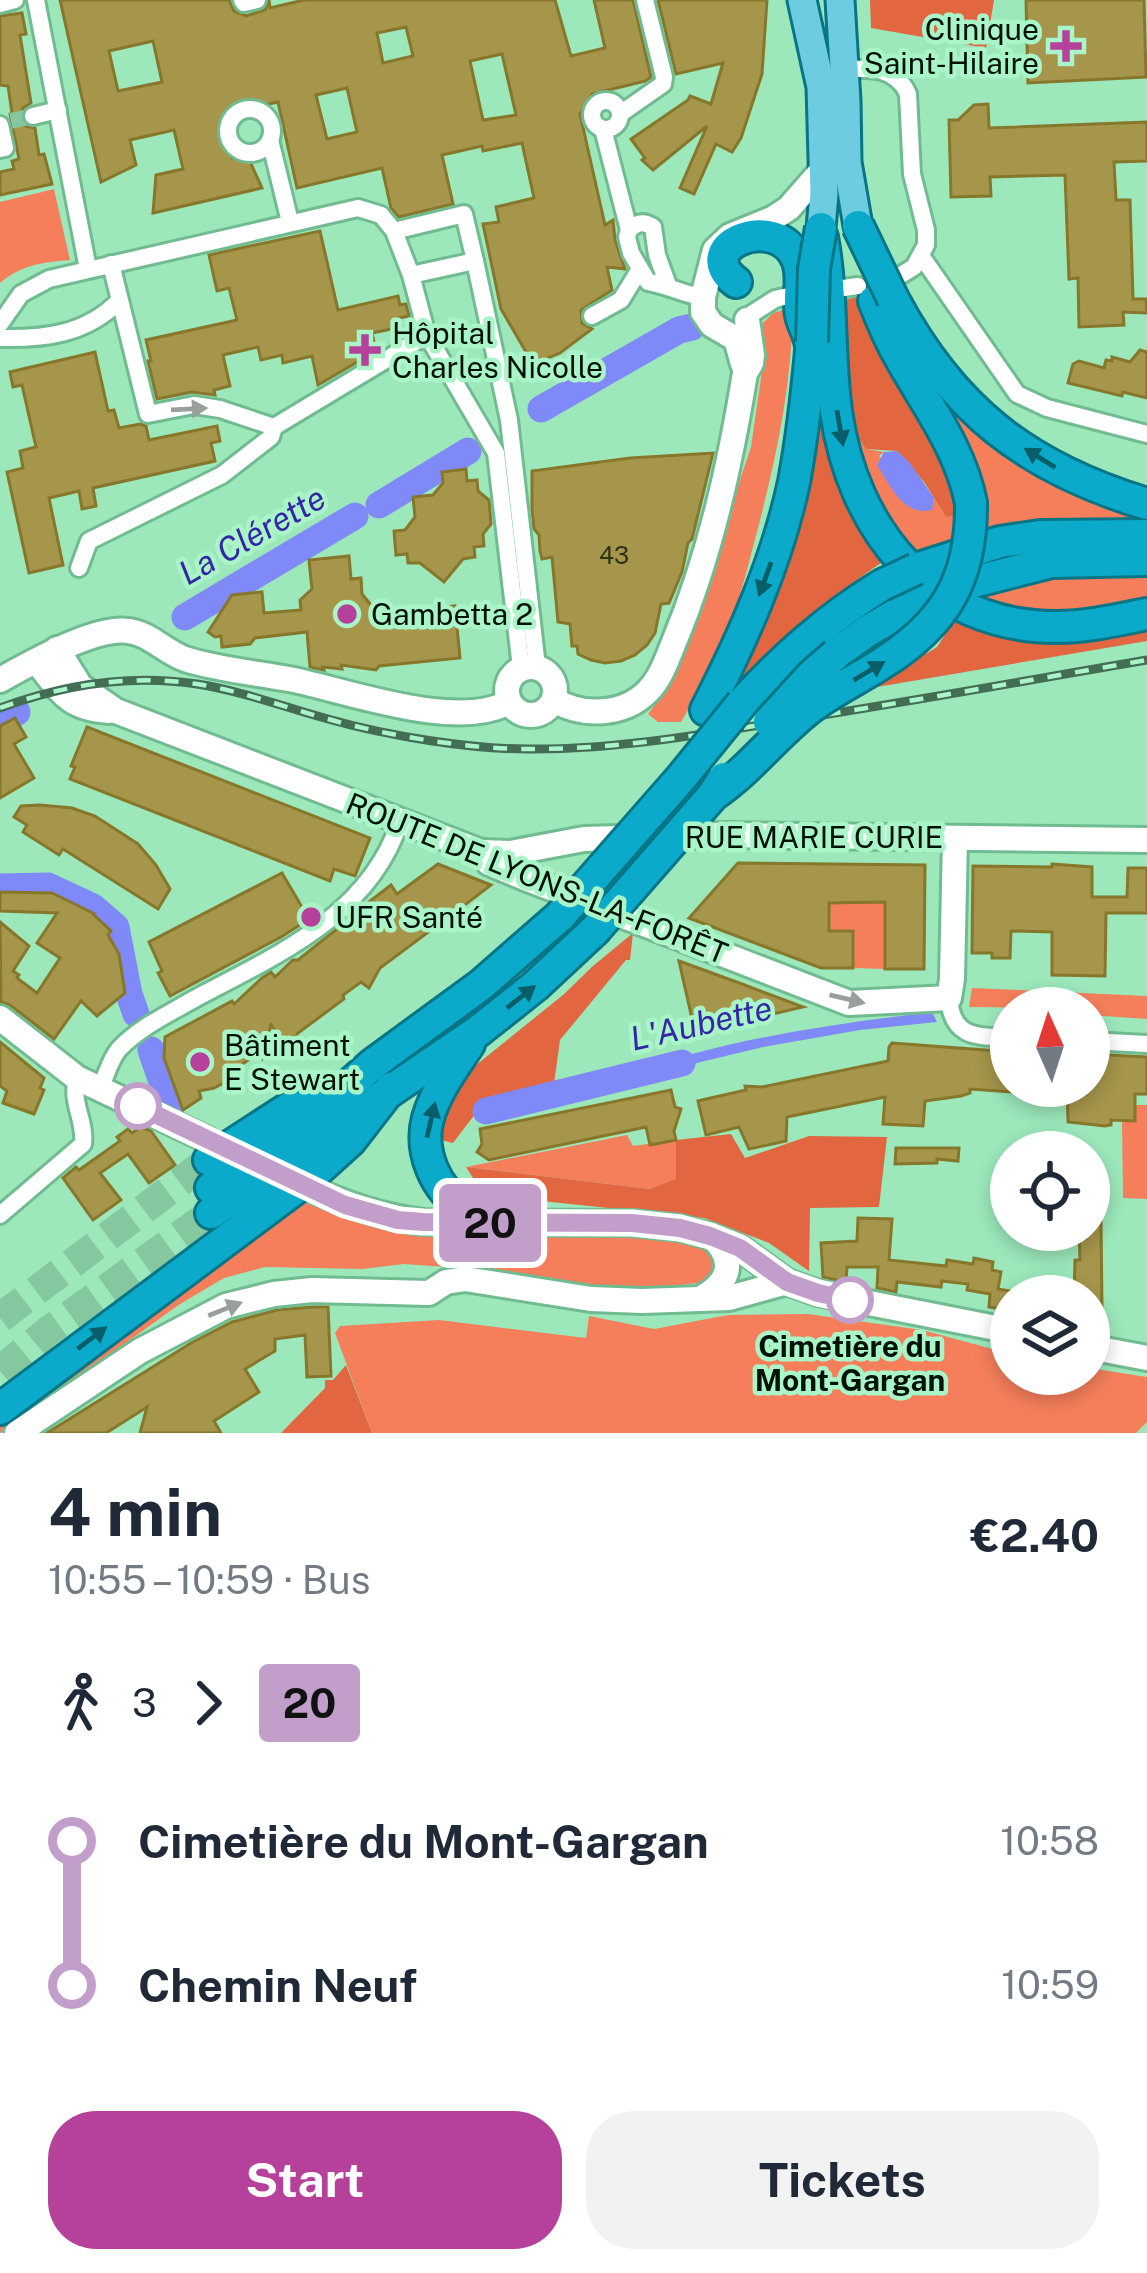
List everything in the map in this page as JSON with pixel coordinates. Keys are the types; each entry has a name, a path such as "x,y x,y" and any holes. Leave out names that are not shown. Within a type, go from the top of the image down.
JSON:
{"highway":[{"path":"858,226 862,260 880,291 930,362 973,409 1037,457 1082,481 1147,504"},
{"path":"641,821 706,710 754,610 776,548 799,454 820,228"},
{"path":"820,228 830,279 834,390 847,464 867,513 901,561 965,608 1007,622 1057,627 1147,614"},
{"path":"723,290 728,275 723,254 729,247 757,235 786,243 799,262 801,314 812,342"},
{"path":"713,795 738,778 808,710 896,655 939,616 966,562 971,526 968,485 897,352 880,291"},
{"path":"210,1175 382,1076 477,1031 535,986 595,930 812,676 928,585 1000,542 1040,536 1147,535"},
{"path":"0,1409 308,1179 350,1141 382,1076 560,916 742,703 820,627 882,585 928,585 1051,562 1147,560"},
{"path":"477,1031 428,1117 426,1151 431,1170 459,1204 495,1220 519,1223"},
{"path":"210,1175 312,1094 382,1076"}],"main road":[{"path":"802,0 821,87 820,228"},
{"path":"839,0 847,162 858,226"}],"street":[{"path":"0,4 15,0"},
{"path":"36,0 88,269"},
{"path":"242,0 257,0"},
{"path":"645,0 663,84 620,115 615,126 603,129 629,230 628,244 640,269 649,282 690,296 723,290 793,295 775,298 734,329 718,328"},
{"path":"836,289 880,291 906,274 926,245 912,174 911,109 905,86 885,72 844,69"},
{"path":"33,116 58,110"},
{"path":"0,149 5,148 4,123"},
{"path":"270,140 290,223"},
{"path":"723,290 712,257 720,243 789,208 824,168"},
{"path":"0,324 21,294 49,279 358,208 381,214 394,231 427,335 476,420 504,452"},
{"path":"394,231 464,214 502,382 504,452 529,668"},
{"path":"629,230 640,223 653,227 668,285"},
{"path":"922,257 1017,394 1047,409 1147,434"},
{"path":"412,280 475,261"},
{"path":"111,263 148,414 194,406 274,428"},
{"path":"592,316 621,299 640,269"},
{"path":"554,700 585,712 621,709 648,692 660,675 695,591 752,355 751,297 723,290"},
{"path":"723,290 704,314 736,339 745,373"},
{"path":"0,338 72,331 119,301"},
{"path":"79,568 89,541 222,475 271,437 274,428 427,335"},
{"path":"0,680 47,655 127,630 190,660 429,711 493,711 509,702"},
{"name":"ROUTE DE LYONS-LA-FORÊT","path":"47,655 116,711 481,852 489,863 525,878 849,1003 950,998"},
{"path":"529,668 553,679 554,700 536,715 520,713 509,702 507,686 514,673 529,668"},
{"path":"0,1215 83,1144 73,1091 88,1084 119,1049 156,1021 327,922 378,870 400,821"},
{"name":"RUE MARIE CURIE","path":"481,852 521,851 584,839 724,835 1147,840"},
{"path":"956,838 951,1016 962,1030 990,1037"},
{"path":"521,851 525,878"},
{"path":"0,1018 88,1084 154,1113 210,1175"},
{"path":"1110,1042 1147,1044"},
{"path":"311,1189 345,1205 398,1220 632,1223 680,1228 740,1248 787,1282 818,1293 990,1327"},
{"path":"703,1297 723,1282 726,1273 724,1248 710,1236"},
{"path":"17,1433 140,1351 226,1306 274,1294 312,1290 429,1293 446,1282 465,1280 591,1299 642,1301 729,1298 787,1282"},
{"path":"1110,1351 1147,1358"}],"shaded area":[{"path":"870,0 994,0 986,48 871,28"},
{"path":"54,189 70,260 33,266 0,283 0,202"},
{"path":"860,296 877,341 937,445 955,515 946,517 897,451 866,449 854,432 837,302"},
{"path":"793,307 781,426 735,610 717,659 681,722 658,722 648,714 687,639 751,447 762,371 761,325 773,313"},
{"path":"896,327 925,368 1147,513 1147,524 984,533 905,556 870,501 854,432 866,449 884,452 879,456 931,510 934,498 946,517 955,514 955,504 982,500 973,457"},
{"path":"819,381 843,497 881,563 808,618 742,680 740,671"},
{"path":"1147,573 1147,606 1070,619 963,602 1059,577"},
{"path":"958,615 1067,640 1147,630 1147,641 871,688 937,647"},
{"path":"829,901 885,902 885,969 853,968 853,932 829,930"},
{"path":"633,933 630,960 560,1040 553,1091 479,1109 453,1143 433,1138 440,1094"},
{"path":"972,988 990,989 990,1007 969,1007"},
{"path":"1110,994 1147,996 1147,1019 1110,1016"},
{"path":"1135,1105 1147,1105 1147,1199 1123,1198 1122,1120"},
{"path":"731,1134 745,1158 809,1136 887,1137 879,1207 810,1208 809,1271 769,1243 704,1218 484,1195 466,1167 650,1189 676,1179 676,1140"},
{"path":"627,1135 633,1146 676,1140 676,1180 650,1189 466,1167"},
{"path":"301,1198 374,1225 416,1234 658,1238 710,1253 717,1269 705,1282 605,1289 404,1264 362,1269 265,1267 224,1278 180,1304 0,1433 0,1420"},
{"path":"808,1314 922,1330 990,1348 990,1395 1110,1395 1110,1371 1147,1377 1147,1422 1136,1433 372,1433 335,1333 340,1326 439,1320 586,1338 589,1316 654,1329 728,1315"},
{"path":"346,1365 372,1433 281,1433 325,1388 325,1380 333,1380"}],"water":[{"path":"897,451 934,498 932,510 905,504 877,465 884,452"},
{"path":"932,1012 937,1022 763,1047 647,1075 646,1068 752,1040"}],"building":[{"path":"60,0 229,0 234,11 246,16 265,10 269,0 270,8 304,0 555,0 571,56 605,48 594,0 633,0 651,77 592,94 580,114 605,225 613,220 625,269 607,267 612,290 581,310 582,323 592,329 560,353 533,364 501,309 483,224 499,222 496,207 534,198 522,143 442,155 453,204 399,217 391,208 382,168 297,188 278,102 237,111 239,119 228,128 232,158 247,155 262,188 153,213 156,175 183,169 174,130 130,140 136,165 101,182","holes":["406,27 413,56 383,63 377,33","153,41 162,82 118,91 109,51","502,54 516,115 483,120 470,61","347,88 357,132 327,139 316,95"]},
{"path":"658,0 767,0 762,74 741,138 732,152 716,144 694,194 680,188 707,126 653,170 631,139 690,96 711,104 723,63 676,74"},
{"name":"Clinique Saint-Hilaire","path":"1026,0 1144,0 1146,77 1028,83"},
{"path":"22,13 26,34 20,35 31,103 20,118 25,126 35,128 39,155 44,154 52,184 0,195 0,172 14,169 12,161 19,159 8,86 0,85 0,16"},
{"path":"988,104 989,128 1147,122 1147,161 1114,162 1116,200 1130,200 1133,299 1146,299 1147,313 1123,312 1124,325 1079,327 1078,278 1069,279 1065,175 990,177 991,196 951,197 949,120 958,120 974,105"},
{"path":"320,231 338,310 398,296 409,316 399,318 401,327 372,333 376,351 318,385 312,356 283,363 282,355 261,360 258,347 223,355 230,386 214,390 215,395 192,392 157,399 146,340 237,320 229,288 217,291 209,255"},
{"path":"1140,350 1147,352 1147,398 1068,383 1073,364 1079,361 1104,368 1112,357 1130,362"},
{"path":"95,352 108,411 114,410 119,428 146,426 149,440 217,426 220,441 211,443 215,461 93,488 96,506 82,509 79,491 49,498 63,565 29,573 7,472 23,468 20,451 36,447 22,385 13,387 10,372"},
{"path":"713,453 682,572 669,603 661,604 655,633 647,645 621,661 605,663 578,654 577,646 572,646 570,624 558,622 552,557 542,559 534,529 532,471"},
{"path":"466,469 467,481 477,480 478,491 489,500 491,524 483,534 484,546 474,547 475,557 463,559 444,582 420,563 408,563 407,554 396,555 394,531 405,530 415,517 413,497 433,495 443,483 442,472"},
{"path":"349,556 351,579 361,578 362,594 371,605 388,607 388,612 455,606 460,658 376,670 341,665 342,669 324,670 310,667 307,632 222,647 221,636 208,632 232,595 262,592 264,613 301,610 300,600 312,589 309,560"},
{"path":"15,718 26,737 14,744 34,778 0,798 0,726"},
{"path":"87,727 370,838 355,876 334,869 330,881 70,779"},
{"path":"21,806 95,816 138,844 170,889 158,909 63,849 59,855 23,832 27,825 14,817"},
{"path":"738,863 925,865 924,969 885,969 885,902 829,903 829,931 853,931 853,968 821,968 689,918"},
{"path":"438,864 491,885 462,907 451,926 443,921 380,968 369,988 361,982 343,995 344,999 298,1033 289,1048 271,1025 262,1058 258,1053 230,1073 233,1078 199,1091 201,1098 183,1110 164,1058 165,1037 234,1004 262,978 271,972 275,977 343,924 348,930 367,917 361,908 391,885 397,894"},
{"path":"973,866 1092,867 1092,897 1127,897 1128,868 1147,868 1147,913 1106,913 1105,976 1052,975 1052,932 1011,931 1010,958 972,953"},
{"path":"282,873 309,919 170,996 149,942"},
{"path":"0,892 52,893 95,914 111,931 108,935 119,954 125,993 97,1016 81,1001 54,1039 1,1002 0,922 29,946 13,971 37,993 60,958 37,943 57,913 0,911"},
{"path":"679,961 742,984 803,1007 695,1032"},
{"path":"0,1042 44,1078 34,1114 3,1103 7,1091 0,1086"},
{"path":"892,1043 990,1050 990,1090 970,1089 961,1096 925,1101 923,1126 883,1124 885,1097 787,1117 786,1141 749,1149 739,1127 706,1135 698,1101 746,1090 745,1086 762,1087 888,1061"},
{"path":"1110,1055 1147,1057 1147,1094 1135,1094 1135,1121 1111,1120 1105,1126 1068,1122 1068,1107 1110,1107"},
{"path":"671,1090 675,1107 681,1109 676,1140 650,1145 646,1127 489,1160 477,1152 482,1144 480,1129"},
{"path":"141,1127 151,1131 175,1165 149,1183 128,1154 100,1173 121,1200 93,1220 63,1178 120,1141 117,1137 128,1129 132,1133"},
{"path":"896,1148 959,1148 958,1161 895,1164"},
{"path":"858,1218 892,1219 889,1260 946,1266 947,1260 973,1264 974,1258 993,1262 992,1270 1000,1275 990,1275 990,1294 967,1290 968,1284 942,1281 941,1287 897,1282 896,1292 877,1288 878,1267 847,1267 846,1282 823,1277 821,1243 857,1241"},
{"path":"1080,1251 1101,1251 1102,1275 1075,1275 1075,1260 1080,1260"},
{"path":"328,1307 331,1376 307,1377 305,1335 275,1339 275,1351 245,1369 259,1392 214,1421 221,1433 140,1433 147,1407 106,1433 47,1433 232,1322 277,1310"}],"waterway":[{"name":"La Clérette","path":"541,409 692,327"},
{"name":"La Clérette","path":"379,505 468,451"},
{"name":"La Clérette","path":"185,617 355,516"},
{"name":"La Clérette","path":"0,722 17,712"},
{"name":"L'Aubette","path":"0,887 48,886 93,907 116,927 136,1014"},
{"name":"L'Aubette","path":"151,1050 171,1108"},
{"name":"L'Aubette","path":"486,1111 682,1063"}],"tunnel":[{"path":"11,121 33,116"},
{"path":"0,1318 209,1160"},
{"path":"0,1371 211,1213"}],"railway":[{"path":"0,708 97,684 172,681 230,691 404,736 511,749 566,748 718,732 1147,660"}],"bus line":[{"name":"20","path":"138,1106 345,1205 398,1220 632,1223 680,1228 740,1248 787,1282 850,1300"}],"place":[{"name":"Clinique Saint-Hilaire","path":"1066,46"},
{"name":"Hôpital Charles Nicolle","path":"365,350"},
{"name":"Gambetta 2","path":"347,614"},
{"name":"UFR Santé","path":"311,917"},
{"name":"Bâtiment E Stewart","path":"200,1062"},
{"name":"Cimetière du Mont-Gargan","path":"850,1300"}]}
